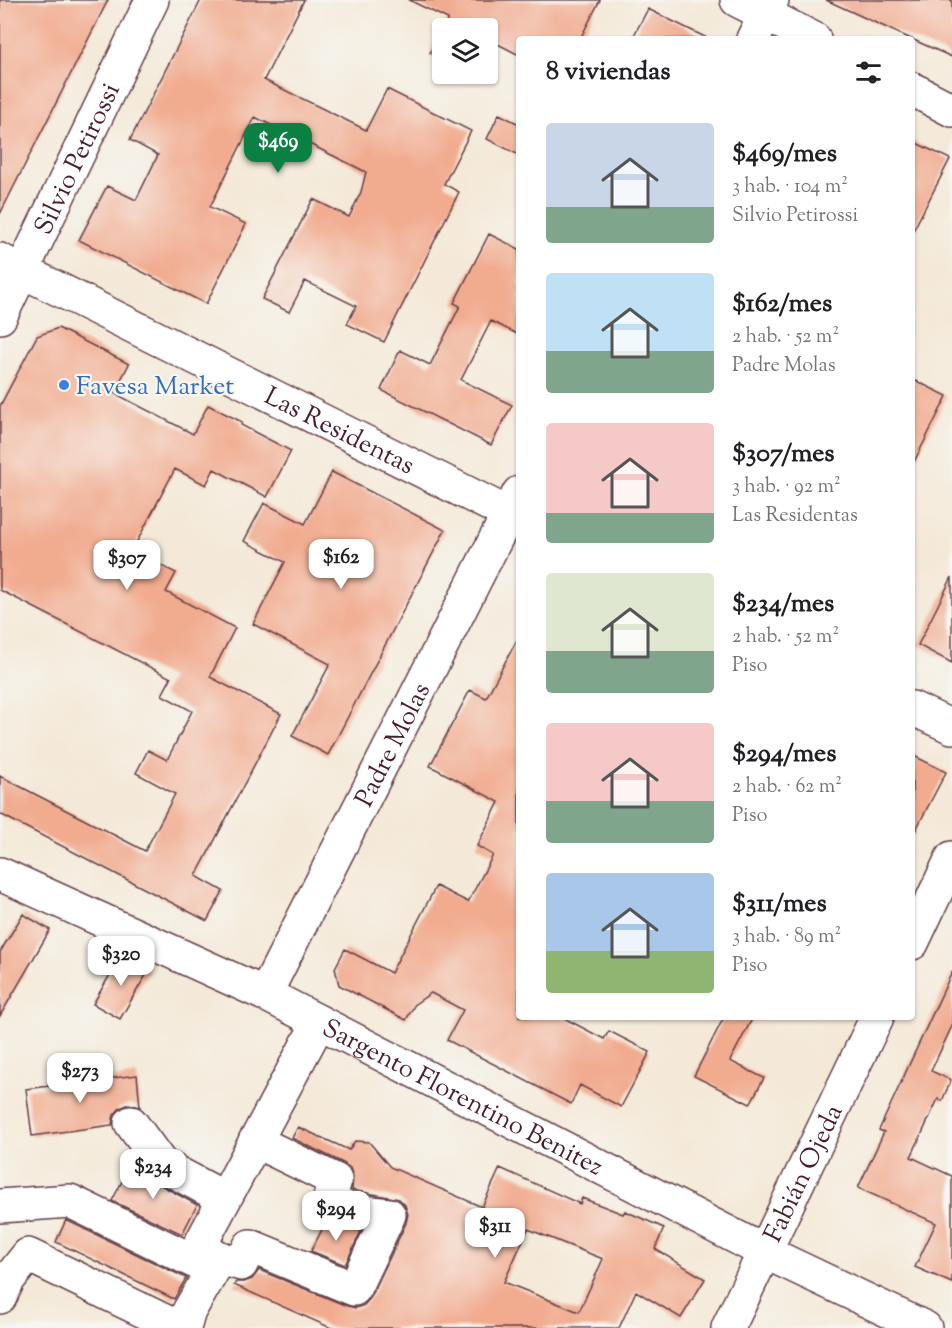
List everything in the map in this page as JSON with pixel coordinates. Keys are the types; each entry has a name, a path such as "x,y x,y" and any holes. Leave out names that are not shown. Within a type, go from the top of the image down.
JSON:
{"street":[{"name":"Silvio Petirossi","path":"0,317 12,265 152,0"},
{"path":"737,0 764,18 807,36"},
{"path":"915,92 952,110"},
{"name":"Las Residentas","path":"12,265 515,509"},
{"name":"Padre Molas","path":"265,994 515,509"},
{"path":"915,709 952,727"},
{"path":"915,937 952,858"},
{"name":"Sargento Florentino Benitez","path":"0,874 265,994 765,1252 925,1328"},
{"name":"Fabián Ojeda","path":"728,1328 876,1020"},
{"path":"216,1264 199,1247 319,1022"},
{"path":"131,1123 162,1165 224,1198"},
{"path":"0,1206 70,1201 216,1264 241,1264 250,1246 315,1265 354,1289 389,1215 354,1211 329,1201 335,1180 255,1141"},
{"path":"3,1285 28,1255 179,1328"},
{"path":"184,1328 189,1311 216,1264"}],"building":[{"path":"0,0 108,0 0,214"},
{"path":"201,0 304,0 264,80 366,130 387,89 471,131 444,184 459,192 384,342 347,324 356,306 305,281 289,312 262,299 313,199 349,217 361,192 366,172 255,117 210,207 246,224 206,304 79,240 107,186 136,200 158,155 130,140"},
{"path":"409,0 600,0 582,36 516,36 516,53 498,44 498,18 446,18"},
{"path":"826,0 952,0 952,57 915,41 915,36 898,33"},
{"path":"648,9 703,36 634,36"},
{"path":"499,114 516,122 516,154 487,139"},
{"path":"915,142 950,159 915,227"},
{"path":"489,234 516,248 516,334 491,321 461,380 512,405 491,445 381,390 400,350 430,365 460,306 454,303"},
{"path":"58,328 129,364 114,393 193,434 208,405 291,451 267,497 214,469 206,485 175,469 132,551 176,573 166,592 235,628 210,677 281,714 196,876 223,891 207,921 0,814 0,776 145,851 175,794 136,773 148,750 167,760 192,711 162,695 171,678 0,590 0,406 37,336"},
{"path":"915,380 947,396 915,460"},
{"path":"332,472 445,530 328,755 292,736 330,664 253,624 285,562 244,541 264,503 305,524"},
{"path":"952,577 952,663 918,645"},
{"path":"516,642 516,1020 568,1020 604,1039 609,1031 650,1052 621,1107 580,1085 571,1104 447,1040 463,1010 431,993 415,1004 406,1020 339,985 335,968 345,949 391,973 436,886 468,902 493,855 477,846 499,802 430,766 470,690 486,698"},
{"path":"915,756 946,772 915,831"},
{"path":"23,914 50,930 0,1016 0,952"},
{"path":"122,954 149,970 120,1019 93,1004"},
{"path":"952,972 952,1026 931,1071 951,1080 942,1101 938,1099 911,1157 952,1176 952,1283 915,1267 936,1223 858,1188 884,1132 879,1130"},
{"path":"722,1020 751,1020 730,1061 764,1078 750,1104 694,1076"},
{"path":"137,1075 140,1107 129,1104 120,1108 114,1115 112,1125 32,1136 26,1089"},
{"path":"298,1127 349,1150 355,1141 369,1142 390,1167 482,1207 500,1168 580,1204 582,1198 623,1214 625,1211 664,1228 655,1249 705,1279 681,1318 636,1291 619,1328 331,1328 234,1285 236,1282 252,1279 259,1270 347,1306 356,1308 364,1305 371,1297 406,1223 408,1214 405,1205 399,1199 352,1190 353,1177 350,1168 292,1138","holes":["528,1229 603,1259 579,1312 504,1282"]},
{"path":"134,1158 153,1181 197,1205 182,1234 112,1201"},
{"path":"66,1220 186,1278 174,1299 56,1242"},
{"path":"327,1220 361,1231 345,1265 311,1251"}],"place":[{"name":"Favesa Market","path":"64,385"}]}
